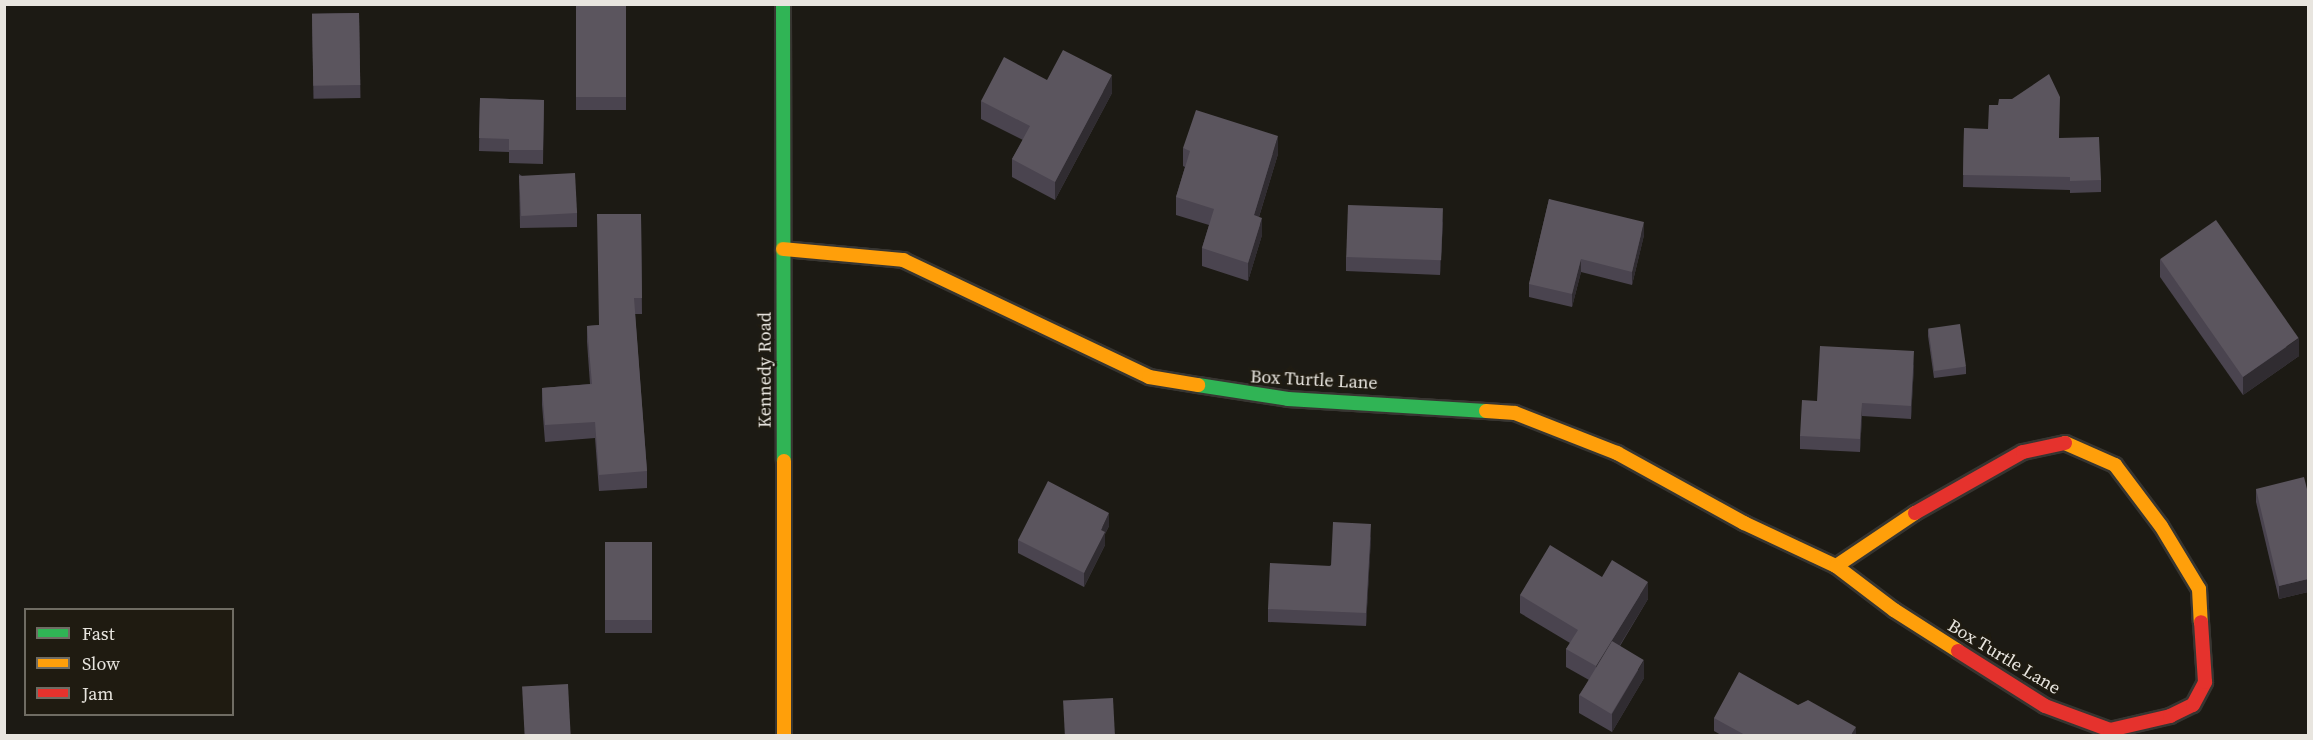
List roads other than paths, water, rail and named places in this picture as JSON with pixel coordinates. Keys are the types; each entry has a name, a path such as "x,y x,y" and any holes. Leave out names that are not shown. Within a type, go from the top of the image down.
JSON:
{"street":[{"name":"Kennedy Road","path":"783,4 784,735"},
{"name":"Box Turtle Lane","path":"783,249 903,260 1149,377 1288,399 1515,413 1617,453 1744,523 1836,566 1894,610 2045,706 2110,730 2170,716 2193,705 2205,682 2199,589 2161,526 2115,465 2065,443 2023,452 1914,513 1836,566"}]}
